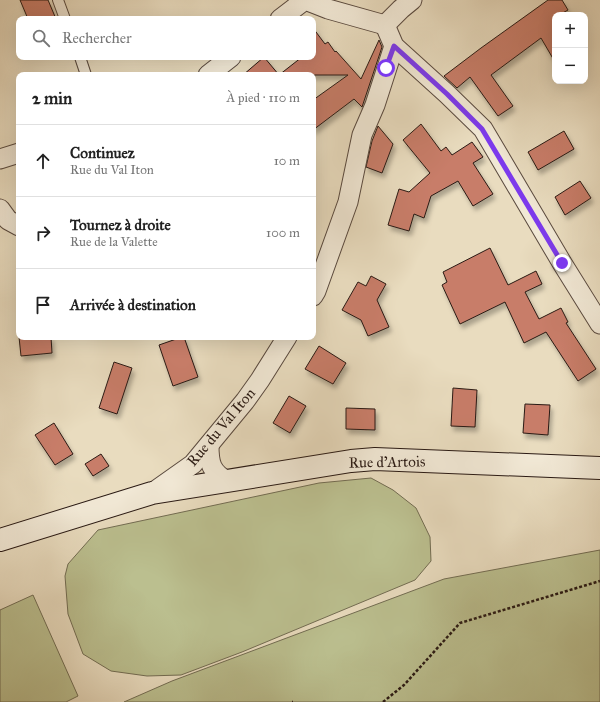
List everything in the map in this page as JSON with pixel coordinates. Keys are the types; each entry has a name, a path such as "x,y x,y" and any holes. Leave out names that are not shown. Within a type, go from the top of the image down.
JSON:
{"street":[{"path":"284,16 305,0 328,9 385,25"},
{"path":"385,25 401,8 412,0"},
{"path":"385,25 394,46 447,94 482,129 600,324"},
{"path":"316,291 348,202 362,135 394,46"},
{"path":"212,72 226,60"},
{"path":"0,158 16,154"},
{"path":"0,209 8,220 16,224"},
{"name":"Rue du Val Iton","path":"0,540 152,493 193,464 209,446 249,396 285,340"},
{"path":"209,446 209,459 211,465 218,476 227,481"},
{"name":"Rue d'Artois","path":"152,493 351,461 375,459 600,468"}],"lane":[{"path":"58,0 64,16"},
{"path":"81,60 85,72"}],"path":[{"path":"383,702 404,684 460,623 600,581"}],"green space":[{"path":"371,478 393,490 416,508 430,537 431,561 415,580 242,652 181,675 147,676 111,671 83,654 68,614 65,576 68,564 98,530 319,483"},
{"path":"600,550 600,702 124,702 172,681 444,579"},
{"path":"33,595 78,696 66,702 0,702 0,610"}],"building":[{"path":"20,0 48,0 55,16 27,16"},
{"path":"548,0 562,0 568,10 564,12 552,12 552,57 541,38 491,75 513,106 498,116 470,77 457,88 444,76"},
{"path":"316,32 325,44 328,42 335,52 336,51 361,79 379,40 382,47 362,107 354,99 316,128 316,98 348,75 316,75 316,72 283,72 298,60 316,60"},
{"path":"260,60 266,60 276,72 246,72"},
{"path":"421,124 441,151 446,147 452,155 472,142 483,157 473,163 493,194 473,206 458,181 431,196 424,218 414,214 409,231 388,225 399,189 409,192 430,173 403,140"},
{"path":"378,126 393,144 382,173 366,167 372,141"},
{"path":"564,131 574,149 538,170 528,152"},
{"path":"580,181 591,198 565,215 555,197"},
{"path":"490,248 508,285 536,271 542,284 525,292 539,319 561,308 568,322 566,323 596,369 578,381 546,332 524,343 505,302 460,324 442,285 447,282 443,272"},
{"path":"371,276 386,284 377,300 389,327 368,336 361,320 342,310 358,282 366,286"},
{"path":"19,340 51,340 52,353 21,356"},
{"path":"173,340 185,340 198,377 173,386 159,345"},
{"path":"319,346 346,363 333,384 305,369"},
{"path":"114,362 132,368 117,414 99,408"},
{"path":"453,388 477,390 475,427 451,426"},
{"path":"289,396 306,406 290,433 273,423"},
{"path":"525,404 550,405 548,435 523,433"},
{"path":"346,408 375,409 375,430 346,429"},
{"path":"54,423 73,454 55,465 35,435"},
{"path":"101,454 109,466 93,476 85,464"}],"route":[{"path":"386,68 394,46 447,94 482,129 562,263"}]}
